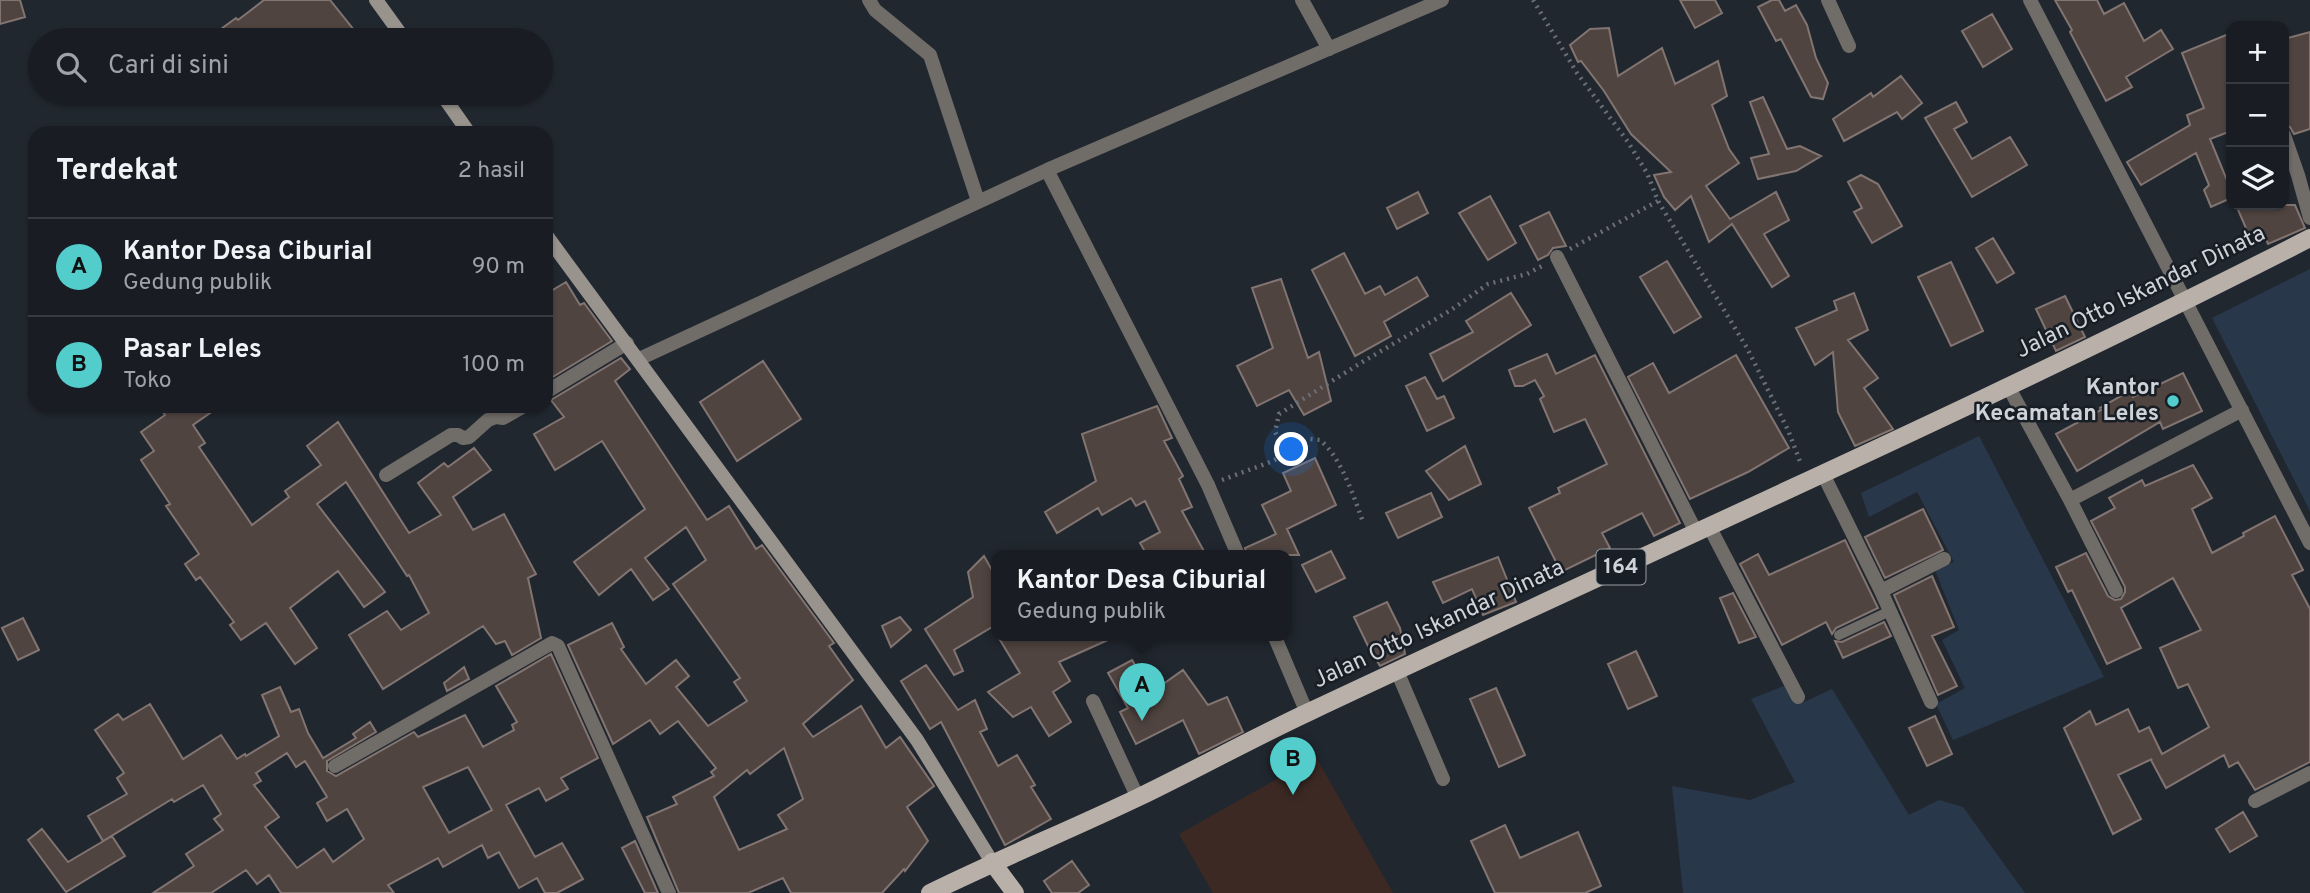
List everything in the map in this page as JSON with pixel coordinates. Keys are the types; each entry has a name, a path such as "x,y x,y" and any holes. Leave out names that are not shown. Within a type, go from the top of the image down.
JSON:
{"main road":[{"name":"Jalan Otto Iskandar Dinata","path":"930,893 992,862 1138,798 1307,713 1824,474 2186,301 2310,238"},
{"path":"992,862 1015,893"}],"street":[{"path":"376,0 396,28"},
{"path":"869,0 875,10 930,55 978,201"},
{"path":"1302,0 1329,49"},
{"path":"1828,0 1849,46"},
{"path":"2030,0 2310,542"},
{"path":"639,359 978,201 1432,2"},
{"path":"450,105 465,126"},
{"path":"2288,147 2310,218"},
{"path":"1047,170 1208,485 1236,550"},
{"path":"553,244 917,740 992,862"},
{"path":"1557,257 1703,529 1798,697"},
{"path":"553,389 627,343"},
{"path":"2008,386 2116,591"},
{"path":"2070,500 2242,410"},
{"path":"386,475 451,435 469,437 488,421 512,413"},
{"path":"1824,474 1931,702"},
{"path":"1881,592 1944,559"},
{"path":"1276,641 1307,713"},
{"path":"335,766 552,643 558,646 562,654 669,893"},
{"path":"1397,671 1443,779"},
{"path":"1093,701 1138,798"},
{"path":"2255,801 2310,773"}],"lane":[{"path":"1839,635 1890,611"}],"path":[{"path":"1533,0 1577,73 1628,142 1647,173 1658,201 1747,348 1788,430 1807,482"},
{"path":"1286,453 1275,432 1279,414 1364,360 1451,310 1488,284 1527,274 1658,201"},
{"path":"1208,485 1262,465 1310,439 1320,440 1328,446 1354,495 1363,522"}],"shaded area":[{"path":"2310,269 2310,511 2212,318"},
{"path":"1979,436 2104,677 1953,740 1936,704 1965,688 1942,640 1959,630 1935,570 1954,562 1917,492 1869,517 1861,493"},
{"path":"1796,681 1804,702 1832,689 1909,815 1939,800 1963,807 2025,893 1683,893 1672,786 1750,800 1795,782 1751,699"},
{"path":"1316,757 1393,893 1213,893 1179,834"}],"building":[{"path":"0,0 20,0 25,17 0,24"},
{"path":"264,0 330,0 352,28 222,28 236,18 238,20"},
{"path":"1680,0 1715,0 1722,13 1695,28"},
{"path":"1772,0 1779,0 1785,11 1796,5 1807,25 1816,58 1828,83 1823,99 1811,97 1781,39 1776,41 1758,7"},
{"path":"2055,0 2097,0 2104,14 2124,3 2144,41 2161,30 2173,49 2126,77 2132,87 2106,101"},
{"path":"1992,14 2012,49 1983,67 1962,31"},
{"path":"1609,28 1618,76 1662,48 1675,84 1718,61 1727,96 1712,105 1729,149 1739,163 1706,186 1730,219 1776,192 1789,220 1764,234 1789,276 1772,287 1732,224 1709,242 1691,196 1675,210 1664,197 1654,175 1671,172 1631,134 1604,91 1581,61 1578,62 1570,45 1590,29"},
{"path":"2310,32 2310,129 2294,134 2289,127 2289,38"},
{"path":"2226,35 2226,133 2210,139 2226,178 2226,200 2211,207 2204,190 2209,185 2196,153 2141,185 2127,162 2190,125 2187,115 2204,108 2182,53"},
{"path":"1901,76 1922,103 1902,119 1897,112 1844,141 1833,119 1871,93 1873,97"},
{"path":"1763,97 1787,149 1800,146 1821,156 1796,171 1758,179 1751,158 1769,154 1750,102"},
{"path":"1956,102 1967,122 1954,129 1972,159 2010,137 2027,165 1972,197 1925,118"},
{"path":"1861,175 1878,184 1902,226 1872,243 1854,212 1862,208 1848,182"},
{"path":"1418,192 1428,213 1397,229 1387,208"},
{"path":"1490,196 1516,243 1488,260 1459,213"},
{"path":"2289,205 2295,205 2305,228 2268,244 2261,228 2248,233 2238,210 2289,210"},
{"path":"1549,212 1566,246 1553,248 1548,255 1538,260 1520,226"},
{"path":"1993,238 2014,273 1997,283 1976,248"},
{"path":"1344,253 1365,294 1380,286 1385,295 1417,277 1428,296 1384,322 1391,336 1355,356 1312,270"},
{"path":"1667,261 1701,317 1674,333 1640,277"},
{"path":"1951,262 1983,331 1951,346 1918,277"},
{"path":"1281,279 1308,358 1319,352 1331,401 1304,415 1289,390 1257,406 1237,366 1273,348 1252,288"},
{"path":"566,282 580,305 584,303 612,341 553,377 553,290"},
{"path":"1511,293 1531,325 1443,381 1430,354 1473,332 1466,321"},
{"path":"1854,293 1868,330 1848,340 1878,378 1864,388 1893,429 1855,446 1838,412 1833,352 1815,365 1796,328 1837,310 1834,301"},
{"path":"2065,296 2085,337 2056,351 2036,309"},
{"path":"1547,354 1556,374 1595,355 1680,523 1654,536 1642,513 1602,533 1610,548 1561,572 1529,508 1560,493 1558,488 1607,464 1585,419 1554,432 1540,399 1544,396 1535,380 1523,386 1515,386 1509,370"},
{"path":"1736,355 1789,448 1748,472 1690,499 1628,377 1653,363 1669,393"},
{"path":"621,358 630,369 615,381 707,520 729,506 756,549 762,545 834,643 829,646 853,680 803,724 813,737 861,706 886,748 900,737 934,786 907,807 928,841 905,871 904,869 882,893 791,893 783,878 748,893 679,893 647,817 677,804 673,797 714,776 711,772 716,768 678,721 660,734 650,720 613,744 568,645 612,623 624,647 621,649 646,684 676,660 689,676 676,687 708,726 747,701 734,682 740,678 673,584 706,560 686,527 645,558 669,589 653,600 631,569 599,595 574,562 645,509 602,441 555,470 534,434 564,417 553,399","holes":["784,748 803,799 778,815 787,829 739,850 714,797 747,770 750,774"]},
{"path":"763,361 801,419 737,461 700,402"},
{"path":"2183,373 2202,411 2163,429 2160,422 2077,471 2056,434 2130,391 2133,397"},
{"path":"1425,377 1437,399 1444,396 1454,418 1427,431 1406,386"},
{"path":"1157,406 1172,438 1164,441 1183,476 1179,479 1192,507 1182,511 1203,550 1144,550 1140,543 1160,532 1145,501 1136,506 1131,498 1102,515 1098,508 1057,533 1045,512 1096,481 1082,434"},
{"path":"164,413 210,413 193,425 205,443 199,447 252,525 289,497 285,491 321,465 307,446 338,422 409,533 441,515 418,483 444,463 448,467 474,448 491,470 453,497 473,530 504,514 536,574 528,578 541,638 512,655 505,641 496,644 483,626 383,689 349,635 387,611 401,630 429,613 409,575 407,576 346,482 317,504 385,592 364,607 338,571 290,608 317,648 295,664 266,623 241,640 230,625 234,622 200,577 196,580 185,564 199,554 166,506 170,504 141,460 154,451 141,432 165,415"},
{"path":"1465,446 1481,484 1449,500 1426,471"},
{"path":"1315,458 1336,505 1287,529 1299,555 1292,555 1292,550 1246,550 1276,534 1262,505 1291,491 1283,473"},
{"path":"2193,465 2212,498 2192,509 2212,553 2275,516 2303,570 2292,575 2310,609 2310,762 2255,790 2238,762 2229,767 2224,755 2166,788 2152,759 2118,775 2141,819 2113,834 2064,728 2090,711 2096,725 2128,709 2139,732 2149,727 2162,754 2209,727 2188,684 2178,688 2160,648 2201,630 2173,578 2121,608 2141,648 2107,664 2072,590 2068,592 2056,567 2086,553 2108,596 2115,600 2121,599 2125,587 2091,521 2115,508 2109,498 2142,480 2145,486"},
{"path":"1431,493 1442,517 1398,538 1386,513"},
{"path":"1923,509 1943,550 1885,578 1865,537"},
{"path":"1845,540 1878,608 1836,628 1832,634 1826,622 1782,645 1740,564 1758,554 1769,575"},
{"path":"1331,551 1345,578 1316,592 1302,565"},
{"path":"984,556 991,568 991,628 954,650 963,671 954,675 925,629 973,597 968,572"},
{"path":"1498,557 1516,602 1483,615 1472,589 1443,603 1433,582"},
{"path":"1932,576 1954,627 1932,636 1957,686 1938,695 1894,595"},
{"path":"1733,593 1756,637 1739,643 1720,598"},
{"path":"1387,602 1400,628 1405,654 1380,666 1354,617"},
{"path":"900,617 911,630 891,647 882,626"},
{"path":"23,618 39,650 18,660 2,628"},
{"path":"1884,622 1891,636 1843,658 1835,641 1842,642"},
{"path":"1001,641 1106,641 1059,662 1070,681 1053,692 1071,722 1049,736 1031,707 1013,717 988,692 1020,673"},
{"path":"1636,651 1657,696 1628,709 1608,664"},
{"path":"551,654 598,758 561,778 568,789 546,801 539,788 506,805 535,857 562,843 583,879 557,893 545,893 537,878 519,888 499,852 488,858 482,845 443,867 438,858 388,885 394,893 281,893 269,875 257,884 246,870 211,893 153,893 194,866 186,854 223,830 214,819 221,814 203,785 174,802 172,799 103,841 88,816 127,794 117,778 124,773 95,730 118,714 123,720 150,704 183,759 221,735 237,759 279,736 262,695 280,687 291,712 299,709 308,733 323,758 356,738 353,734 370,722 376,732 327,761 327,771 336,776 414,732 418,737 465,715 483,747 514,730 512,725 517,722 496,686","holes":["287,753 296,767 305,761 327,797 317,803 327,821 347,809 364,839 333,862 324,849 297,868 265,827 279,817 254,785 261,781 256,773","468,767 492,810 449,833 423,787"]},
{"path":"1132,660 1152,692 1183,670 1208,705 1227,697 1243,732 1199,754 1183,720 1136,744 1120,712 1128,708 1108,673"},
{"path":"926,665 958,710 975,700 987,729 980,732 998,766 1017,755 1035,785 1031,787 1051,819 1005,845 941,722 930,729 901,681"},
{"path":"464,667 469,679 447,691 444,683"},
{"path":"1496,688 1525,755 1499,767 1470,699"},
{"path":"1935,716 1952,754 1927,766 1909,728"},
{"path":"2243,812 2257,836 2230,852 2216,829"},
{"path":"1505,825 1520,858 1578,832 1601,886 1585,893 1495,893 1471,841"},
{"path":"42,829 68,862 112,836 125,856 66,892 28,840"},
{"path":"635,841 658,893 645,893 622,848"},
{"path":"1072,861 1089,885 1078,893 1052,893 1044,881"}],"place":[{"name":"Kantor Kecamatan Leles","path":"2173,401"},
{"name":"Kantor Desa Ciburial","path":"1142,721"},
{"name":"Pasar Leles","path":"1293,795"}]}
